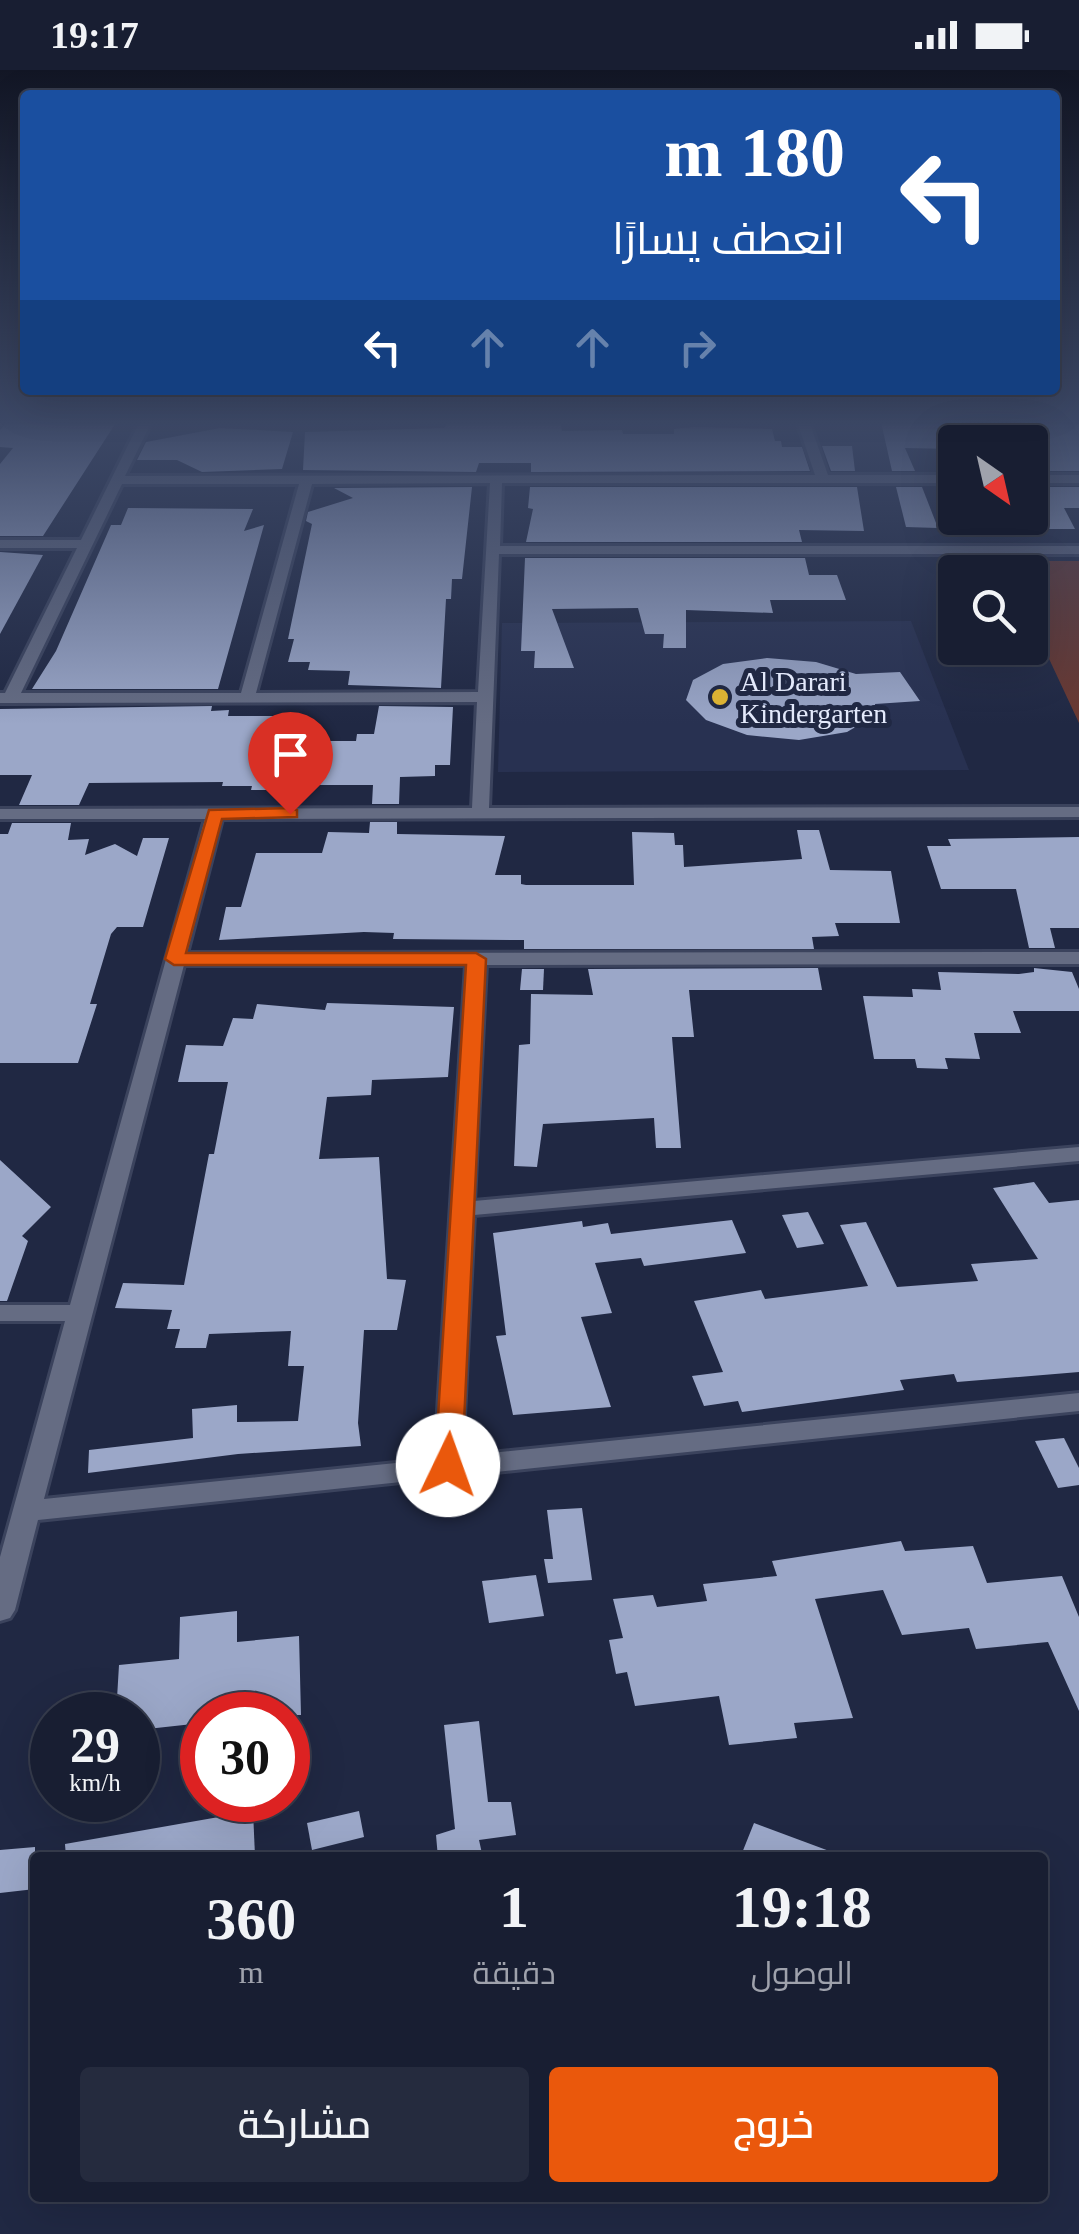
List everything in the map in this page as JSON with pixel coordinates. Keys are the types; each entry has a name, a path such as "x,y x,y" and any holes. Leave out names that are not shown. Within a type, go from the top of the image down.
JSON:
{"street":[{"path":"97,522 5,698 485,697"},
{"path":"247,698 295,522"},
{"path":"480,814 494,522"},
{"path":"0,544 87,544"},
{"path":"492,550 1079,550"},
{"path":"0,814 1079,812"},
{"path":"0,1610 215,814"},
{"path":"174,959 1079,958"},
{"path":"448,1465 476,959"},
{"path":"462,1209 1079,1154"},
{"path":"0,1313 82,1313"},
{"path":"27,1511 1079,1402"}],"shaded area":[{"path":"1048,561 1079,561 1079,723 1048,657"},
{"name":"Al Darari Kindergarten","path":"911,621 969,770 498,772 502,623"}],"building":[{"path":"0,522 52,522 43,536 0,536"},
{"path":"248,522 244,531 264,525 218,689 32,689 56,651 111,525"},
{"path":"308,522 468,522 462,579 452,579 451,599 446,599 441,688 348,685 350,671 308,670 310,662 288,662 294,639 288,639 312,524"},
{"path":"530,522 863,522 864,531 799,530 802,542 526,542"},
{"path":"905,522 936,522 938,528 906,527"},
{"path":"1048,522 1071,522 1075,529 1048,529"},
{"path":"0,552 43,555 0,634"},
{"path":"525,558 805,558 809,575 837,575 846,600 770,600 773,613 686,610 686,648 663,648 664,634 645,634 638,608 552,609 574,668 534,668 535,651 521,651"},
{"path":"767,658 816,662 856,674 900,672 920,701 875,704 876,715 847,732 799,740 747,735 706,720 686,700 693,680 723,664"},
{"path":"212,706 211,711 229,710 228,716 295,716 292,741 356,741 357,734 374,734 379,706 453,707 450,765 435,765 435,776 400,777 399,804 372,804 373,785 293,785 291,790 251,790 252,786 222,786 223,782 89,783 79,805 19,805 32,775 0,775 0,709"},
{"path":"370,822 397,822 397,834 505,836 495,875 521,875 521,884 526,885 634,885 632,832 674,833 675,845 683,845 684,867 802,859 797,830 819,830 830,870 891,871 900,923 835,923 839,936 812,937 814,949 524,949 524,940 393,939 394,933 364,932 219,940 226,907 241,907 256,853 322,853 328,832 369,833"},
{"path":"12,823 71,823 68,840 89,839 85,855 115,844 137,856 143,838 169,838 143,927 117,927 111,934 90,1004 97,1004 78,1063 0,1063 0,834 8,834"},
{"path":"1079,837 1079,928 1050,928 1055,948 1029,948 1016,889 941,889 927,846 951,846 948,839"},
{"path":"818,968 822,990 689,990 694,1037 672,1037 681,1148 656,1148 654,1118 543,1124 537,1167 514,1166 519,1045 530,1044 531,994 593,995 588,969"},
{"path":"1034,968 1072,972 1079,989 1079,1011 1013,1011 1021,1033 974,1033 980,1059 945,1058 948,1069 917,1068 915,1059 874,1059 863,996 913,997 912,989 941,990 938,972 1019,974 1034,972"},
{"path":"522,969 544,969 543,990 520,990"},
{"path":"327,1003 454,1007 448,1077 372,1080 371,1095 327,1097 319,1159 379,1157 387,1279 406,1280 397,1330 364,1330 358,1423 361,1446 238,1454 88,1473 89,1450 193,1438 192,1409 237,1405 237,1422 298,1421 304,1366 288,1366 291,1331 209,1334 206,1348 175,1348 180,1329 167,1329 172,1310 115,1308 123,1283 184,1285 209,1154 214,1154 228,1082 178,1082 186,1045 223,1046 233,1018 253,1019 257,1004 325,1010"},
{"path":"0,1160 51,1207 22,1236 28,1241 7,1301 0,1301"},
{"path":"1034,1182 1049,1203 1079,1200 1079,1372 957,1382 954,1374 900,1380 904,1390 742,1412 738,1401 704,1406 692,1376 723,1372 694,1301 761,1290 765,1299 868,1286 840,1225 866,1222 897,1287 978,1281 971,1264 1038,1259 993,1188"},
{"path":"808,1212 824,1244 797,1248 782,1215"},
{"path":"732,1220 746,1253 644,1266 641,1258 595,1263 612,1313 581,1317 611,1407 513,1415 496,1336 506,1335 493,1233 582,1221 583,1227 608,1223 611,1234"},
{"path":"1064,1438 1079,1468 1079,1485 1058,1488 1035,1441"},
{"path":"582,1508 592,1580 548,1583 544,1559 553,1559 547,1510"},
{"path":"901,1541 905,1551 973,1546 987,1583 1062,1576 1079,1617 1079,1711 1048,1642 976,1649 969,1628 902,1635 883,1590 815,1599 853,1718 794,1723 797,1738 729,1745 719,1696 635,1706 627,1672 616,1674 609,1640 623,1638 613,1599 653,1595 657,1607 707,1601 703,1584 777,1576 772,1561"},
{"path":"536,1575 544,1616 489,1623 482,1581"},
{"path":"237,1611 237,1642 299,1636 300,1692 180,1692 180,1725 160,1728 160,1692 117,1692 119,1665 179,1659 180,1617"},
{"path":"479,1721 488,1802 511,1802 516,1835 479,1840 482,1852 437,1852 436,1835 455,1829 444,1725"},
{"path":"359,1811 364,1837 312,1850 307,1823"},
{"path":"190,1822 253,1822 255,1852 66,1852 65,1844"},
{"path":"754,1823 832,1852 742,1852"},
{"path":"35,1847 35,1852 30,1852 30,1890 0,1893 0,1850"}],"place":[{"name":"Al Darari Kindergarten","path":"720,697"}],"route":[{"path":"290,814 215,814 174,959 476,959 448,1465"}]}
